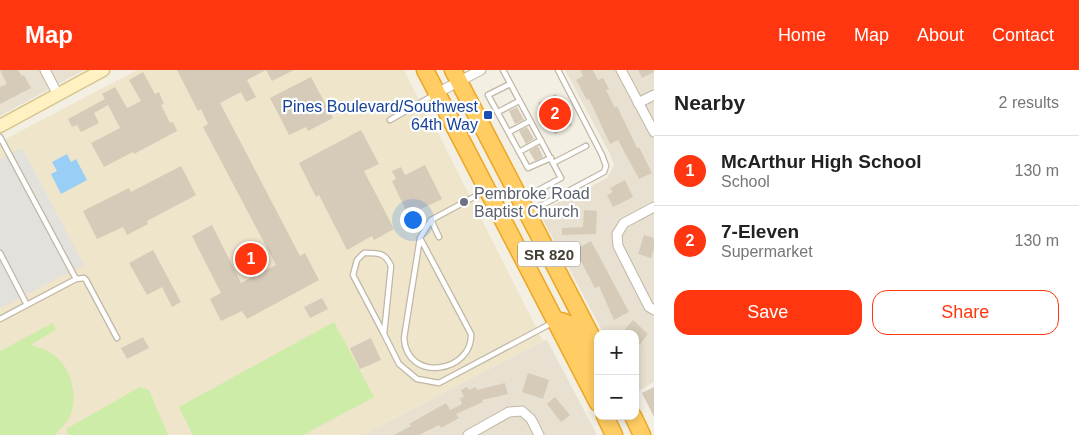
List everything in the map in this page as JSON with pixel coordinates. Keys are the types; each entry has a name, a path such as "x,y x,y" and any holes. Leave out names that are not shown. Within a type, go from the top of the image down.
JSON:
{"highway":[{"name":"SR 820","path":"425,70 594,395"},
{"name":"SR 820","path":"456,76 594,341"},
{"path":"555,321 569,324 594,366"},
{"path":"607,420 614,435"}],"street":[{"path":"45,70 58,95"},
{"path":"0,126 103,70"},
{"path":"438,94 456,76 481,70"},
{"path":"621,70 654,132"},
{"path":"638,103 654,95"},
{"path":"654,207 624,223 617,234 618,246 649,307 654,310"},
{"path":"468,435 509,412 522,411 531,419 539,435"}],"lane":[{"path":"503,70 561,178 524,206"},
{"path":"524,206 604,172 606,166 558,70"},
{"path":"510,84 488,94 528,168 552,161 586,146"},
{"path":"390,120 438,94"},
{"path":"498,112 519,101"},
{"path":"509,132 530,121"},
{"path":"0,137 76,279"},
{"path":"519,152 540,140"},
{"path":"420,238 471,334 471,343 460,358 447,366 436,369 419,365 408,354 405,346 420,238 431,220 487,190"},
{"path":"431,220 439,237"},
{"path":"0,253 27,305"},
{"path":"384,334 391,266 388,258 381,253 364,253 357,260 353,274 399,364 417,379 439,383 555,321"},
{"path":"0,319 76,279 84,278 117,338"}],"shaded area":[{"path":"0,70 84,70 0,116"},
{"path":"137,70 404,70 543,341 363,435 0,435 0,142"},
{"path":"565,70 654,70 654,382 639,391 639,330 602,330 539,212 607,178 614,165"},
{"path":"22,148 84,265 0,308 0,159"},
{"path":"547,340 597,435 363,435 543,341"}],"green space":[{"path":"334,322 374,397 303,435 193,435 179,407"},
{"path":"53,323 56,330 30,345 52,354 66,368 73,392 70,416 55,435 0,435 0,351"},
{"path":"140,387 149,390 168,435 69,435 66,429"}],"water":[{"path":"67,154 71,162 76,159 87,180 61,194 51,174 57,171 52,162"}],"building":[{"path":"0,70 18,70 22,76 24,75 31,88 0,104 0,87 7,84"},
{"path":"177,70 266,70 247,80 256,97 246,102 241,92 220,103 300,256 305,253 319,280 247,319 242,311 221,321 210,299 221,293 192,236 212,225 241,283 276,265 203,127 208,124 201,109 198,111"},
{"path":"266,70 294,70 272,81"},
{"path":"580,70 593,70 598,80 603,78 609,89 606,90 615,108 617,106 637,148 639,147 652,173 639,179 618,140 610,144 589,99 587,100 576,80 583,76"},
{"path":"638,70 654,70 654,72 642,78"},
{"path":"143,72 155,94 159,92 164,104 161,105 170,123 173,122 177,131 134,154 133,152 104,167 91,143 120,128 108,105 94,113 99,123 81,132 77,125 72,127 68,119 105,99 102,94 115,87 127,108 141,101 129,80"},
{"path":"311,77 333,118 308,131 306,127 289,135 270,98"},
{"path":"556,94 572,125 555,134 538,103"},
{"path":"517,107 524,120 515,124 509,111"},
{"path":"527,127 534,139 526,144 519,131"},
{"path":"361,130 379,164 364,171 394,229 374,240 372,236 347,250 319,195 316,197 299,163"},
{"path":"538,146 543,157 535,161 529,151"},
{"path":"425,165 442,199 408,215 392,181 396,179 392,171 401,167 405,175"},
{"path":"181,166 196,195 147,221 148,224 127,235 123,227 97,239 83,211 129,188 131,192"},
{"path":"625,180 633,197 613,207 607,195 613,192 610,188"},
{"path":"584,210 597,211 596,234 562,235 562,228 583,227"},
{"path":"644,235 654,238 654,249 651,258 638,254"},
{"path":"591,241 629,312 614,320 599,286 595,288 575,250"},
{"path":"153,250 181,302 172,307 162,287 147,295 129,263"},
{"path":"322,298 328,309 310,318 304,307"},
{"path":"633,320 648,334 640,344 639,330 624,330"},
{"path":"143,337 149,348 127,359 121,348"},
{"path":"371,338 381,360 360,369 350,348"},
{"path":"528,373 549,380 543,399 522,392"},
{"path":"505,383 508,394 482,400 483,402 456,414 459,418 441,428 439,425 419,435 394,435 411,426 409,424 446,403 450,410 462,404 460,398 464,397 461,390 467,387 469,390 476,387 477,390"},
{"path":"654,387 654,417 642,393"},
{"path":"555,397 570,415 561,422 547,404"}],"place":[{"name":"7-Eleven","path":"555,114"},
{"name":"Pines Boulevard/Southwest 64th Way","path":"488,115"},
{"name":"Pembroke Road Baptist Church","path":"464,202"},
{"name":"McArthur High School","path":"251,259"}]}
